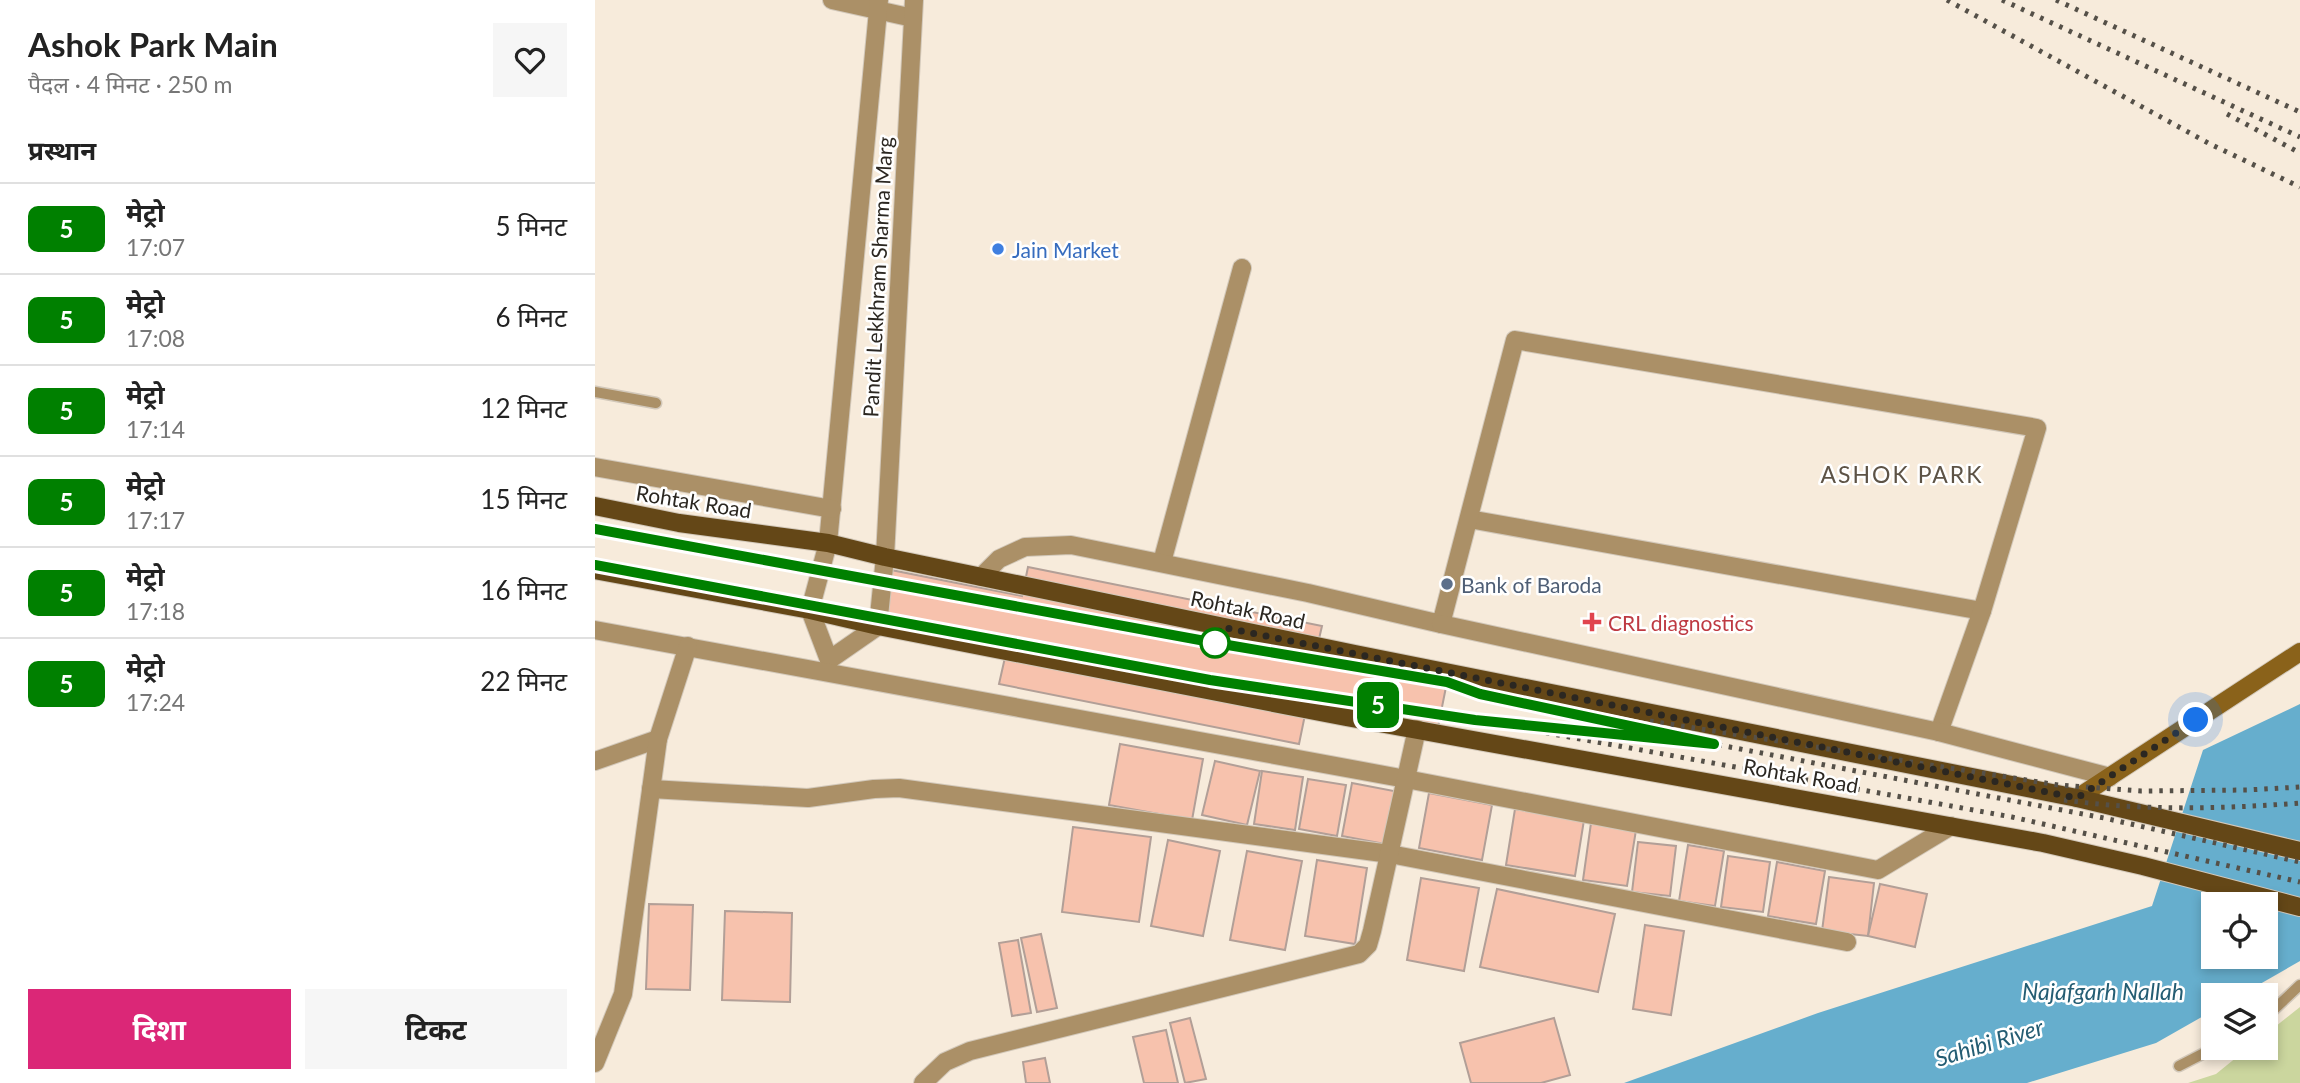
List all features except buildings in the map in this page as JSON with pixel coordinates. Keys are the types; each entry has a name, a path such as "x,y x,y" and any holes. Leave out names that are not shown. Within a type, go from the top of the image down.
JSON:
{"main road":[{"name":"Rohtak Road","path":"595,506 679,523 828,543 1341,652 2077,798 2300,851"},
{"path":"595,570 810,610"},
{"name":"Rohtak Road","path":"810,610 878,626 1417,729 2043,843 2300,907"}],"street":[{"path":"832,0 914,9"},
{"name":"Pandit Lekkhram Sharma Marg","path":"810,610 828,543 832,509 878,6"},
{"name":"Pandit Lekkhram Sharma Marg","path":"878,626 885,557 914,9"},
{"path":"1162,562 1242,268"},
{"path":"1441,624 1515,340 2037,428 1982,611 1939,732"},
{"path":"595,467 832,509"},
{"path":"1469,519 1982,611"},
{"path":"981,577 999,559 1025,547 1071,545 1162,562 1939,732 2110,777"},
{"path":"810,610 828,666"},
{"path":"828,666 878,626"},
{"path":"595,630 828,666 1878,870 1951,826"},
{"path":"595,1063 623,994 658,739 688,646"},
{"path":"2077,798 2300,652"},
{"path":"923,1083 945,1062 970,1051 1359,954 1368,945 1373,931 1417,729"},
{"path":"595,761 658,739"},
{"path":"651,789 808,798 899,788 1389,854 1847,942"}],"lane":[{"path":"595,392 656,403"},
{"path":"2278,1006 2300,985"},
{"path":"2179,1066 2201,1055"}],"green space":[{"path":"2300,1007 2300,1083 2188,1083 2216,1074 2233,1060 2278,1060 2278,1024"}],"water":[{"name":"Najafgarh Nallah","path":"2300,704 2300,961 2262,983 2201,983 2201,1017 2156,1043 2027,1083 1624,1083 1818,1013 2152,906 2203,750"}],"railway":[{"path":"1947,0 2210,144 2300,187"},
{"path":"2002,0 2300,137"},
{"path":"2056,0 2300,112"},
{"path":"2227,114 2300,153"},
{"path":"595,529 1216,644 1447,682 1480,694 1714,744 2104,818 2300,862"},
{"path":"595,565 1210,680 1475,720 2012,817 2300,882"},
{"path":"1650,721 2058,785 2141,791 2300,787"},
{"path":"1589,731 1638,736"},
{"path":"2064,800 2182,808 2300,803"}],"metro line":[{"name":"5","path":"595,529 1216,643 1447,682 1480,694 1714,744 1475,720 1210,680 595,565"}],"place":[{"name":"Jain Market","path":"998,249"},
{"name":"Bank of Baroda","path":"1447,584"},
{"name":"CRL diagnostics","path":"1592,622"}],"district":[{"name":"ASHOK PARK","path":"1902,474"}],"route":[{"path":"1215,643 1221,627 2077,798 2196,720"}],"water label":[{"name":"Sahibi River","path":"1989,1042"}]}
